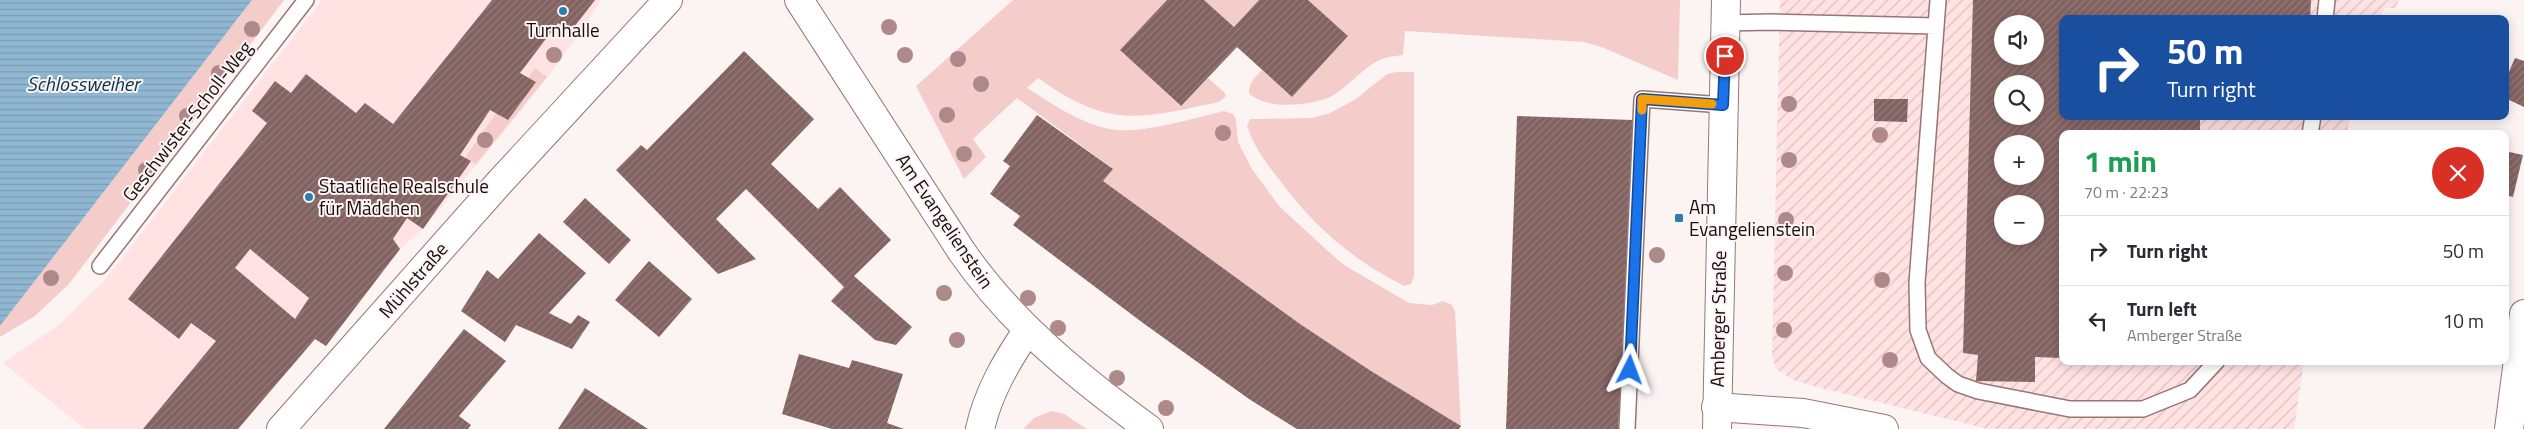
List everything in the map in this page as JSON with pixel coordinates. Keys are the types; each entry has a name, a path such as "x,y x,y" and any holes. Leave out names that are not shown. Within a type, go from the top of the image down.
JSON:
{"street":[{"name":"Mühlstraße","path":"281,429 499,183 668,0"},
{"name":"Am Evangelienstein","path":"799,0 967,260 1027,331 1068,367 1149,429"},
{"name":"Amberger Straße","path":"1716,418 1726,12"},
{"path":"2509,429 2524,314"},
{"path":"980,429 990,394 1027,331"},
{"path":"1716,418 1803,413 1884,429"}],"lane":[{"name":"Geschwister-Scholl-Weg","path":"100,266 306,0"},
{"path":"1938,0 1917,283 1918,330 1928,358 1952,380 1978,391 2079,409 2143,409 2190,390 2213,365"},
{"path":"2325,15 2327,0"},
{"path":"1726,12 1772,22 1936,26"},
{"path":"1627,429 1642,99 1723,105"}],"shaded area":[{"path":"252,0 284,0 69,284 35,316 0,337 0,326"},
{"name":"Staatliche Realschule für Mädchen","path":"322,0 602,0 556,66 511,123 423,229 400,249 326,346 315,339 238,429 85,429 3,363 61,323 105,280"},
{"path":"1013,0 1167,0 1121,50 1180,106 1208,78 1225,93 1226,96 1219,102 1167,113 1125,116 1085,106 1038,78 1027,88 1077,118 1110,129 1136,130 1224,111 1233,114 1236,120 1238,142 1252,169 1280,207 1329,252 1344,265 1409,303 1432,305 1443,301 1452,305 1455,311 1461,426 1371,371 1300,324 1103,181 1112,168 1017,98 973,139 986,157 964,179 916,86"},
{"path":"1204,0 1259,0 1234,27"},
{"path":"1308,0 1680,0 1678,80 1604,48 1584,42 1405,31 1403,55 1385,58 1374,63 1330,97 1311,103 1288,105 1265,102 1256,98 1249,93 1249,89 1253,80 1262,70 1292,97 1348,36"},
{"path":"1780,0 2399,0 2395,8 2384,8 2381,15 2059,15 2059,120 2350,120 2347,130 2059,130 2059,365 2303,365 2294,429 1988,429 1794,380 1776,369 1772,356"},
{"path":"535,68 547,77 476,164 465,158 496,113 508,120 536,82 528,78"},
{"path":"1414,72 1414,276 1411,284 1404,286 1350,253 1319,226 1291,195 1269,166 1256,147 1247,126 1250,119 1312,118 1330,113 1356,99 1387,74"},
{"path":"1051,411 1064,414 1087,429 1023,429 1034,418"}],"water":[{"name":"Schlossweiher","path":"0,0 252,0 0,326"}],"building":[{"name":"Staatliche Realschule für Mädchen","path":"492,0 595,0 571,31 558,23 520,73 536,82 508,120 490,110 460,155 471,161 423,229 407,218 393,239 400,249 326,346 315,339 238,429 143,429 216,341 191,323 179,339 128,299 267,123 252,111 275,81 291,93 306,74 356,113 365,103 393,124","holes":["250,249 309,298 295,319 235,268"]},
{"path":"1167,0 1204,0 1234,27 1259,0 1308,0 1348,36 1292,97 1237,47 1181,106 1120,50"},
{"path":"1973,0 2311,0 2310,15 2059,15 2059,120 2200,120 2200,130 2059,130 2059,358 2035,357 2035,382 1976,381 1978,355 1963,353"},
{"path":"744,51 814,119 771,164 818,209 840,187 891,240 854,276 912,327 896,345 875,340 831,301 844,287 746,189 716,219 756,259 718,274 616,170 641,145 647,150"},
{"path":"2515,58 2524,61 2524,107 2509,100 2509,72"},
{"path":"1874,99 1908,99 1907,122 1874,121"},
{"path":"1037,115 1113,169 1103,181 1300,324 1371,371 1461,426 1459,429 1297,429 1249,399 1143,323 1013,225 1020,216 990,194 1010,166 1003,161"},
{"path":"1517,116 1633,120 1625,322 1618,429 1506,429"},
{"path":"2509,152 2523,155 2513,197 2509,196"},
{"path":"585,198 631,240 609,264 563,222"},
{"path":"539,233 586,273 549,313 571,324 578,315 590,322 572,349 516,325 505,342 461,311 487,270 498,279"},
{"path":"649,261 692,299 659,337 615,300"},
{"path":"464,329 506,361 459,416 471,425 468,429 384,429"},
{"path":"799,354 849,368 852,360 903,374 887,423 904,429 832,429 782,414"},
{"path":"585,388 648,429 558,429"}],"slow traffic":[{"path":"1642,110 1642,99 1712,104"}],"place":[{"name":"Turnhalle","path":"563,11"},
{"name":"Staatliche Realschule für Mädchen","path":"309,197"},
{"name":"Am Evangelienstein","path":"1679,218"}],"route":[{"path":"1630,370 1642,99 1723,105 1725,56"}]}
